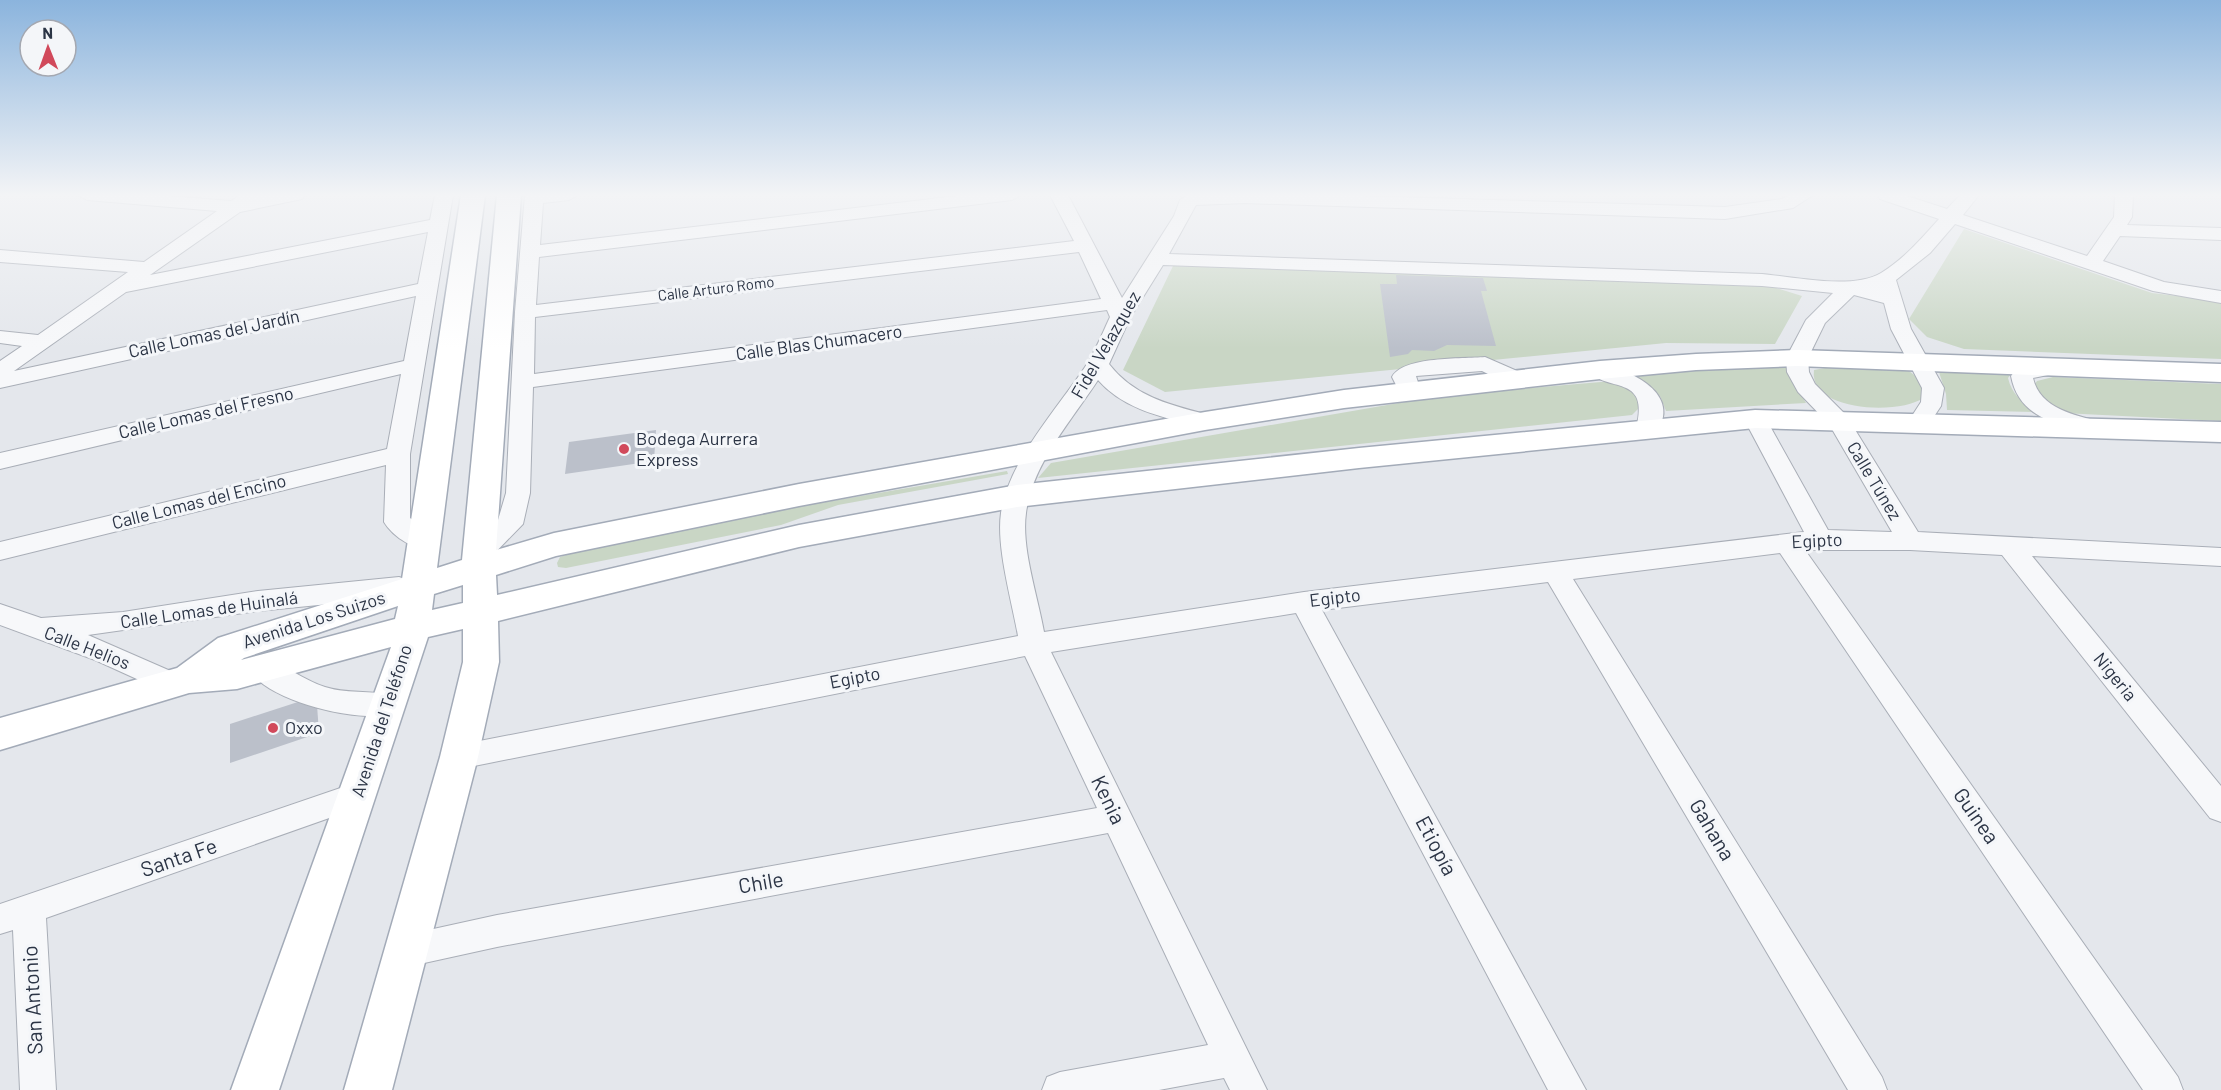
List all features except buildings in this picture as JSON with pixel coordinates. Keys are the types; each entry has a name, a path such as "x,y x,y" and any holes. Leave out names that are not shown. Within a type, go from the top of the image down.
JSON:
{"main road":[{"name":"Avenida del Teléfono","path":"455,571 424,542 466,246"},
{"name":"Avenida del Teléfono","path":"255,1090 409,647 446,620 499,287 511,246"},
{"name":"Avenida Los Suizos","path":"181,682 231,648 455,571 554,545 799,495 1205,421 1516,379 1600,369 1696,362 1797,358 2221,373"},
{"name":"Avenida Los Suizos","path":"0,734 181,682 237,675 446,620 799,536 1017,496 1755,419 2221,432"},
{"name":"Avenida del Teléfono","path":"446,620 455,571"},
{"name":"Avenida del Teléfono","path":"368,1090 459,757 481,662 446,620"}],"street":[{"path":"0,371 180,246"},
{"path":"122,287 329,246"},
{"path":"424,542 397,522 398,454 435,246"},
{"path":"455,571 510,524 518,493 530,246"},
{"path":"530,252 582,246"},
{"name":"Calle Arturo Romo","path":"525,312 1079,246"},
{"path":"1086,246 1118,310"},
{"name":"Fidel Velazquez","path":"1017,496 1039,452 1098,364 1118,310 1165,246"},
{"path":"1797,358 1816,320 1850,288 1887,278 1926,246"},
{"path":"2038,246 2160,287 2221,297"},
{"path":"2091,264 2105,246"},
{"path":"0,256 148,268"},
{"path":"1157,259 1762,280 1850,288 1892,299"},
{"path":"1887,278 1901,329 1921,362 1933,388 1934,398 1930,408 1919,422"},
{"path":"499,287 527,283"},
{"name":"Calle Lomas del Jardín","path":"0,381 428,288"},
{"name":"Calle Blas Chumacero","path":"522,382 1118,310"},
{"path":"420,331 456,325"},
{"path":"0,337 44,342"},
{"name":"Calle Túnez","path":"1797,358 1798,372 1806,387 1838,420 1910,541"},
{"path":"1098,364 1110,383 1128,395 1155,407 1205,421"},
{"name":"Calle Lomas del Fresno","path":"0,461 413,365"},
{"path":"2055,367 2031,370 2022,376 2022,386 2028,397 2054,415 2093,427"},
{"path":"1600,369 1640,386 1649,397 1653,408 1648,429"},
{"path":"1755,419 1820,539"},
{"name":"Calle Lomas del Encino","path":"0,551 398,454"},
{"name":"Kenia","path":"1017,496 1012,514 1013,535 1033,644 1249,1090"},
{"name":"Egipto","path":"459,757 1033,644 1304,602 1820,539 1910,541 2221,557"},
{"name":"Guinea","path":"1787,543 2165,1090"},
{"name":"Nigeria","path":"2009,546 2221,809"},
{"name":"Gahana","path":"1554,570 1869,1090"},
{"name":"Calle Lomas de Huinalá","path":"36,628 123,622 455,571"},
{"name":"Etiopía","path":"1304,602 1568,1090"},
{"name":"Calle Helios","path":"0,614 181,682"},
{"path":"262,668 295,689 334,702 363,707 389,705"},
{"name":"Santa Fe","path":"14,915 358,795"},
{"name":"Chile","path":"406,951 497,931 1116,818"},
{"name":"San Antonio","path":"14,915 38,1090"},
{"path":"1060,1090 1234,1058"}],"green space":[{"path":"1954,246 2014,246 2152,293 2221,301 2221,359 1964,349 1927,337 1909,319"},
{"path":"1173,266 1763,284 1802,296 1775,344 1666,343 1165,392 1123,370"},
{"path":"1786,367 1806,403 1666,411 1660,396 1635,376 1708,368"},
{"path":"1825,368 1909,371 1923,382 1923,398 1895,407 1877,408 1840,402 1825,394 1816,384 1814,370"},
{"path":"1939,372 2012,373 2008,378 2016,394 2024,403 2039,412 1947,410 1946,394"},
{"path":"2053,377 2221,384 2221,421 2063,413 2049,406 2032,388 2037,381"},
{"path":"1613,381 1636,393 1642,405 1632,415 1038,478 1051,463 1445,395"},
{"path":"1007,471 1008,474 838,505 781,525 566,568 558,567 557,563 560,557 569,554 785,509"}],"place":[{"name":"Bodega Aurrera Express","path":"624,449"},
{"name":"Oxxo","path":"273,728"}]}
